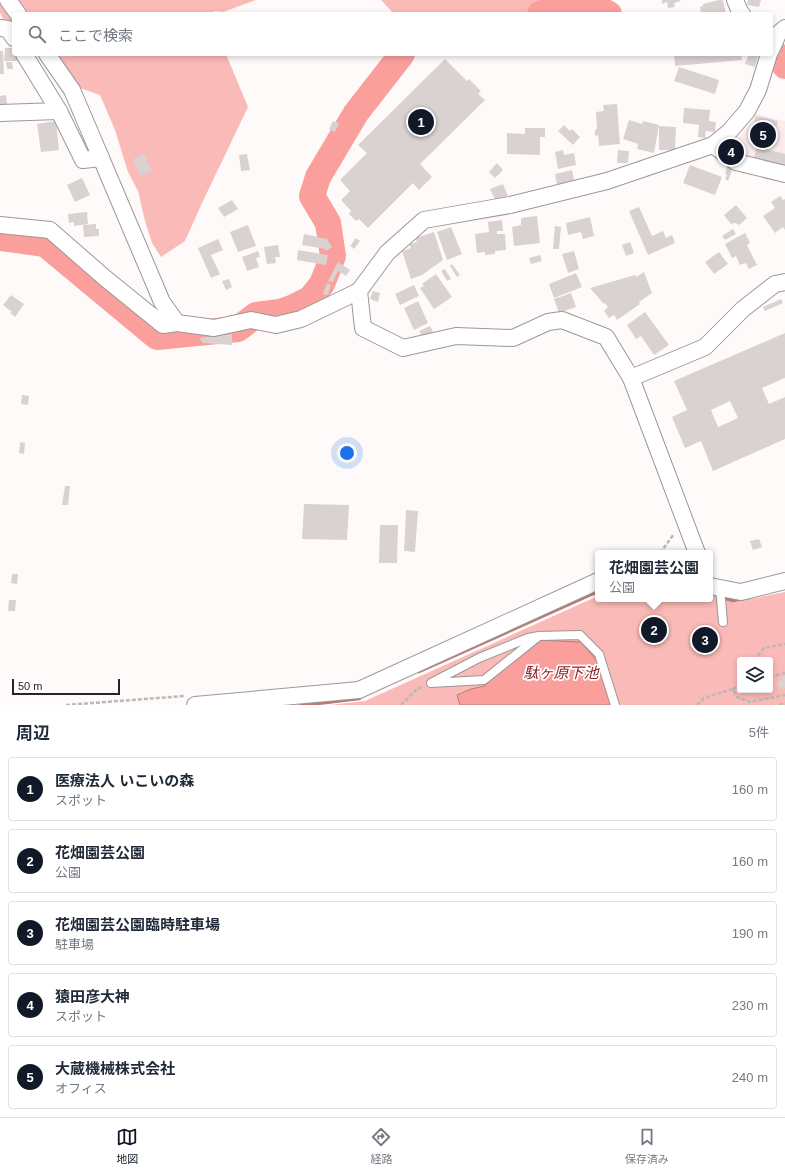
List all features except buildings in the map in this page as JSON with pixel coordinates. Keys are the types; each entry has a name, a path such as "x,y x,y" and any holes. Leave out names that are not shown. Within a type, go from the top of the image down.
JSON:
{"street":[{"path":"8,0 17,12"},
{"path":"735,0 740,12"},
{"path":"0,28 8,29 12,35"},
{"path":"773,43 778,31"},
{"path":"25,56 59,111 83,160 101,158"},
{"path":"48,56 72,90 162,302 177,323"},
{"path":"0,225 50,230 105,278 163,325 177,323 214,328 251,320 276,325 302,319 359,291 386,253 424,220 510,205 592,184 713,145 729,132 747,111 758,90 768,56"},
{"path":"0,112 59,111"},
{"path":"713,145 736,162 785,174"},
{"path":"631,378 705,347 743,309 775,284 785,282"},
{"path":"359,291 362,328 403,348 456,336 513,338 548,322 562,320 606,337 631,378 696,550"},
{"path":"718,591 741,592 785,581"},
{"path":"190,701 288,699 359,690 595,582"}],"lane":[{"path":"718,591 723,622"},
{"path":"538,636 484,680 431,683 479,658 528,638 538,636 580,635 599,654 615,705"}],"path":[{"path":"756,657 764,648 785,644"},
{"path":"773,676 785,673"},
{"path":"697,705 704,698 737,687"},
{"path":"400,705 417,689"},
{"path":"733,689 737,698 750,702 785,694"},
{"path":"66,705 190,701"},
{"path":"778,705 785,703"}],"shaded area":[{"path":"0,0 256,0 223,12 12,12 12,28 6,26 0,12"},
{"path":"381,0 593,0 580,12 392,12"},
{"path":"56,56 227,56 248,107 185,241 161,257 152,243 138,191 128,172 115,130 100,95 80,88 65,66"},
{"path":"753,113 785,121 785,170 735,154 730,148 751,123"},
{"path":"785,592 785,705 330,705 365,701 595,597 595,602 713,602 713,593 750,599"}],"water":[{"name":"駄ヶ原下池","path":"536,640 581,642 597,661 611,705 460,705 457,695 471,689 484,686"}],"waterway":[{"path":"546,12 573,2 594,6 605,12"},
{"path":"773,52 781,59 785,66"},
{"path":"0,238 45,244 157,337 238,329 256,315 280,312 294,307 310,299 322,284 333,256 328,223 312,196 318,177 356,113 400,56"},
{"path":"419,671 595,593"},
{"path":"719,596 733,600 741,598"},
{"path":"301,705 359,698"}],"place":[{"name":"医療法人 いこいの森","path":"421,122"},
{"name":"大蔵機械株式会社","path":"763,135"},
{"name":"猿田彦大神","path":"731,152"},
{"name":"花畑園芸公園","path":"654,630"},
{"name":"花畑園芸公園臨時駐車場","path":"705,640"}]}
